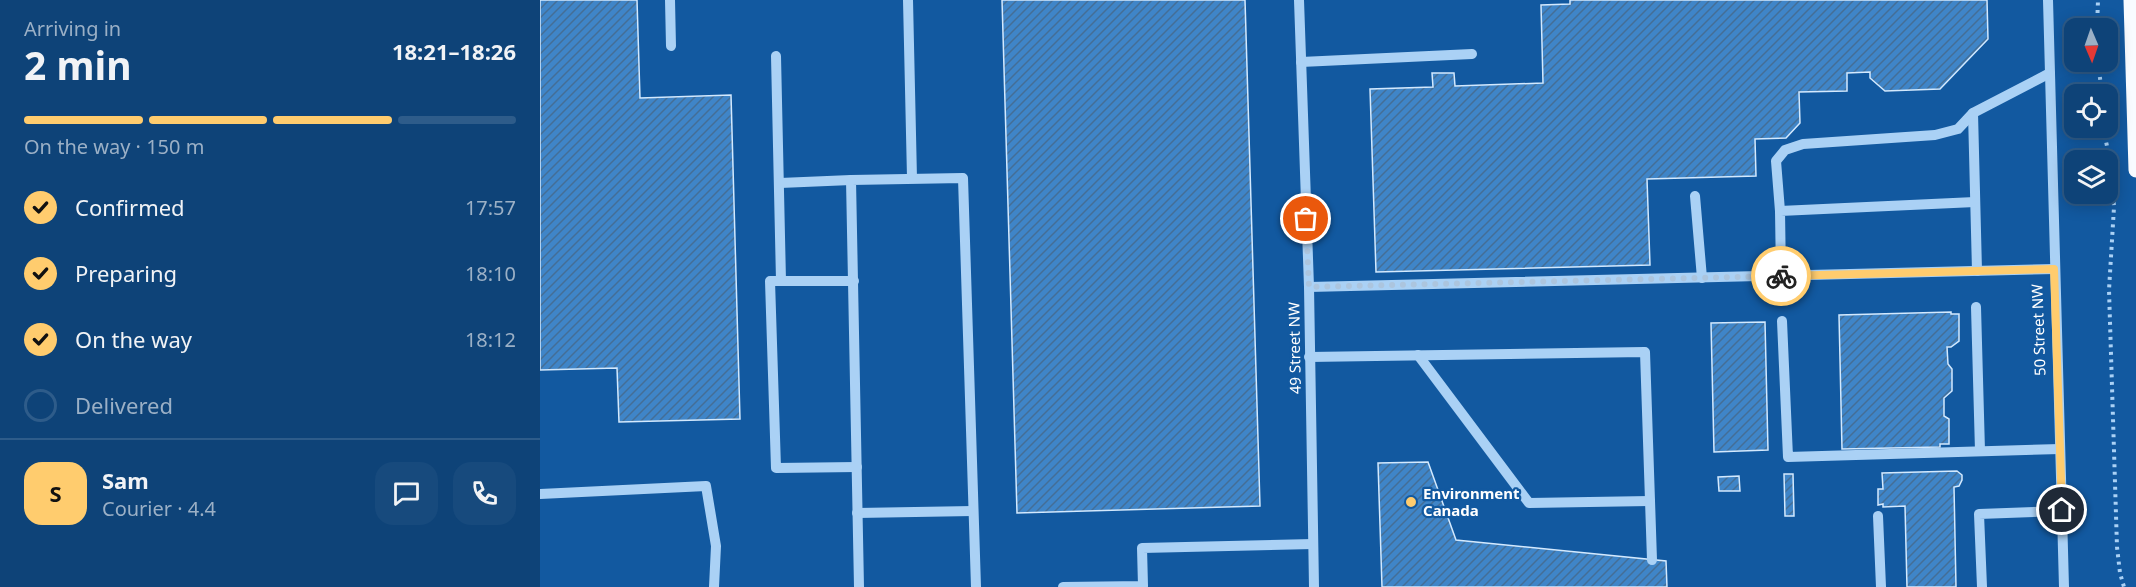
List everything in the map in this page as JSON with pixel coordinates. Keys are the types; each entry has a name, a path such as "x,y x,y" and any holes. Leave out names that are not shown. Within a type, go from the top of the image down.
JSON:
{"main road":[{"path":"2131,0 2136,170"}],"street":[{"path":"670,0 671,46"},
{"path":"908,0 912,178"},
{"name":"49 Street NW","path":"1299,0 1309,287 1314,587"},
{"name":"50 Street NW","path":"2048,0 2064,587"},
{"path":"1301,62 1472,54"},
{"path":"776,56 781,281"},
{"path":"1781,276 1780,211 1776,161 1785,150 1803,144 1935,135 1958,129 1973,113 2050,73"},
{"path":"1973,113 1977,271"},
{"path":"780,183 963,178 976,587"},
{"path":"851,180 859,587"},
{"path":"1695,196 1702,278"},
{"path":"1780,211 1976,202"},
{"path":"1309,287 2054,269"},
{"path":"854,281 770,281 776,468 857,467"},
{"path":"1976,307 1980,451"},
{"path":"1782,321 1788,458 2060,449"},
{"path":"1309,357 1645,352 1652,560"},
{"path":"1418,355 1529,503 1650,501"},
{"path":"540,494 706,486 716,546 714,587"},
{"path":"1982,587 1979,514 2062,510"},
{"path":"858,513 973,511"},
{"path":"1878,516 1881,587"},
{"path":"1063,587 1143,586 1142,548 1313,544"}],"path":[{"path":"2097,18 2098,0"},
{"path":"2105,138 2111,164 2114,207 2109,267 2109,322 2117,547 2124,587"}],"building":[{"path":"540,0 637,0 640,98 731,95 740,419 619,422 617,368 540,370"},
{"path":"1002,0 1245,0 1260,506 1017,513"},
{"path":"1570,0 1987,0 1988,39 1940,89 1885,91 1870,78 1870,72 1847,73 1847,91 1799,92 1800,123 1786,138 1755,139 1756,176 1647,179 1650,265 1376,272 1370,89 1433,87 1432,73 1454,73 1455,86 1543,83 1541,5 1570,4"},
{"path":"1951,312 1951,314 1959,314 1959,341 1947,347 1948,364 1952,369 1952,391 1944,398 1944,416 1949,419 1949,444 1940,444 1940,447 1842,449 1839,315"},
{"path":"1765,322 1768,450 1714,452 1711,323"},
{"name":"Environment Canada","path":"1428,462 1456,540 1666,561 1667,587 1382,587 1378,463"},
{"path":"1957,471 1962,475 1962,480 1959,486 1954,487 1956,587 1907,587 1905,506 1883,507 1883,504 1878,505 1878,489 1883,489 1882,473"},
{"path":"1784,474 1793,474 1794,516 1785,516"},
{"path":"1739,476 1740,491 1719,491 1718,477"}],"way so far":[{"path":"1306,219 1309,287 1781,276"}],"place":[{"name":"Environment Canada","path":"1411,502"}],"route":[{"path":"1781,276 2054,269 2062,510"}]}
